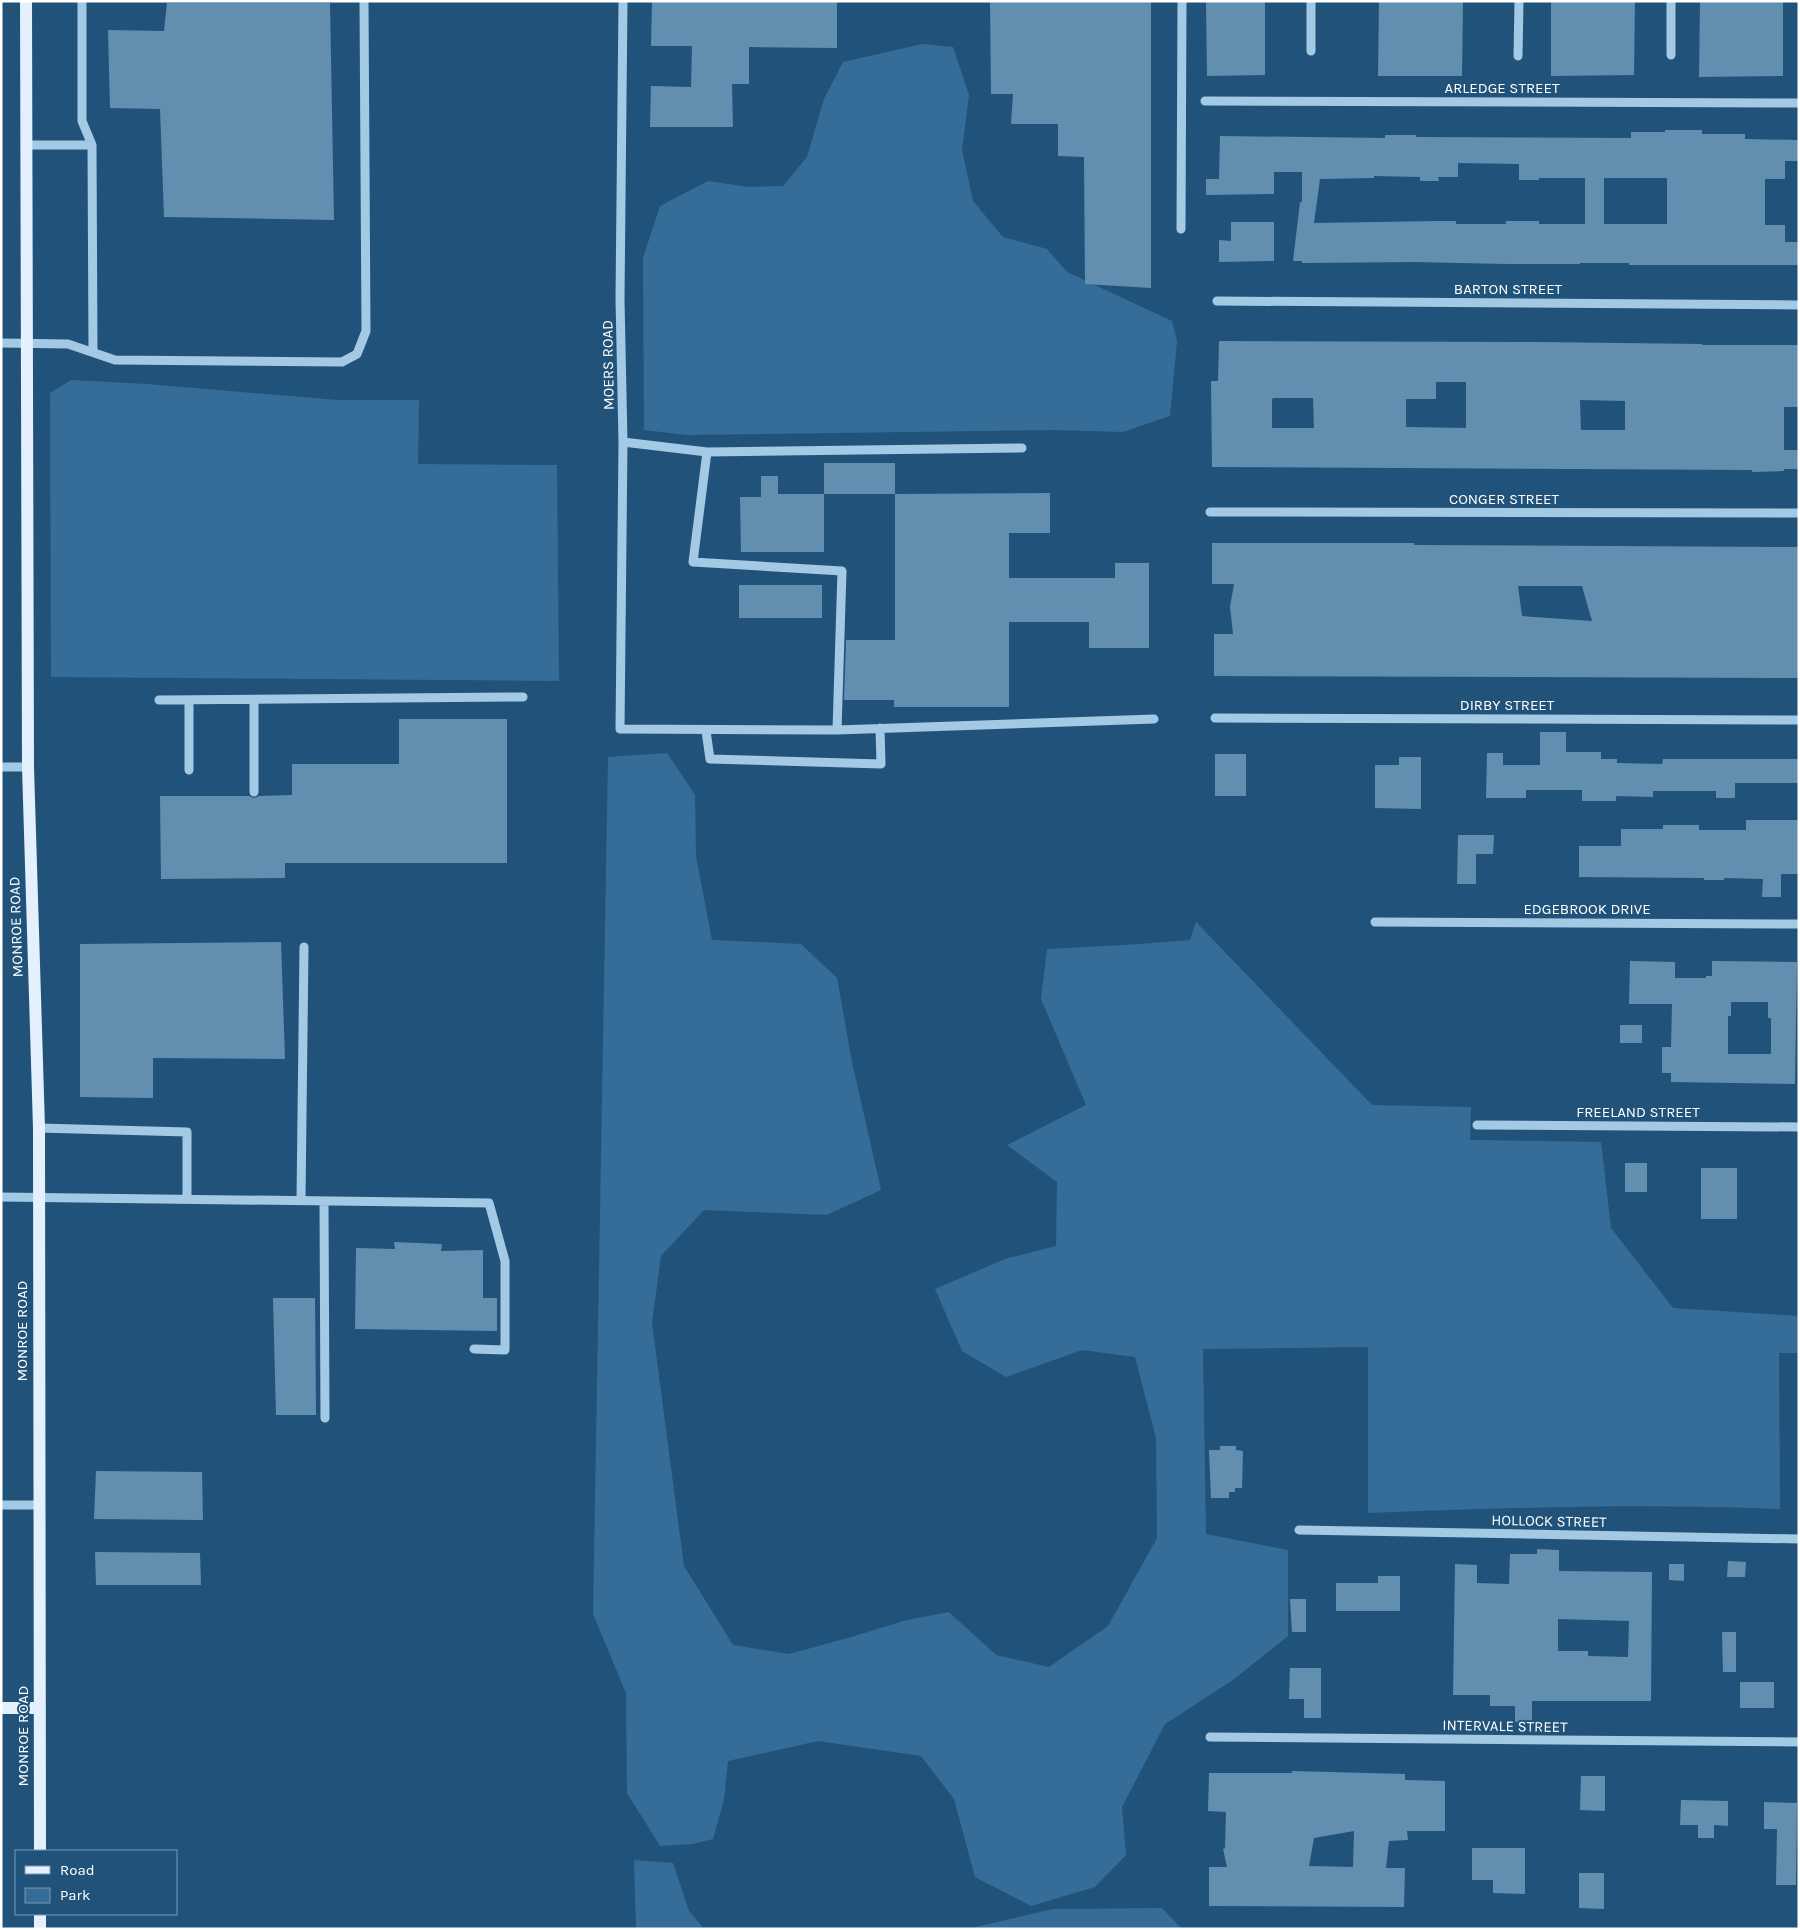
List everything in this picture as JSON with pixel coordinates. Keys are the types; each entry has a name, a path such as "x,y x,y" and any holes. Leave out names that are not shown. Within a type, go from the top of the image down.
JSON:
{"main road":[{"name":"MONROE ROAD","path":"26,1 28,767 39,1197 40,1850"},
{"path":"1,1708 40,1708"},
{"path":"40,1915 40,1929"}],"street":[{"path":"82,1 82,121 92,146 93,352"},
{"path":"1,343 68,344 115,360 342,362 357,354 366,331 364,1"},
{"name":"MOERS ROAD","path":"623,1 620,299 623,442 620,729 706,731"},
{"path":"1181,229 1182,1"},
{"path":"1311,1 1311,51"},
{"path":"1518,56 1519,1"},
{"path":"1671,1 1671,55"},
{"name":"ARLEDGE STREET","path":"1205,101 1799,103"},
{"path":"27,145 92,146"},
{"name":"BARTON STREET","path":"1217,301 1799,305"},
{"path":"623,442 707,452 1022,448"},
{"path":"707,452 693,562 842,571 837,730"},
{"name":"CONGER STREET","path":"1210,512 1799,513"},
{"path":"160,700 523,697"},
{"path":"189,700 189,770"},
{"path":"254,700 254,792"},
{"name":"DIRBY STREET","path":"1215,718 1799,720"},
{"path":"880,728 881,764 710,759 706,731 837,730 880,728 1154,719"},
{"path":"1,767 28,767"},
{"name":"EDGEBROOK DRIVE","path":"1375,922 1799,924"},
{"path":"301,1200 304,948"},
{"name":"FREELAND STREET","path":"1477,1125 1799,1127"},
{"path":"38,1128 187,1132 187,1199"},
{"path":"1,1197 490,1203 505,1261 506,1350 474,1349"},
{"path":"324,1201 324,1418"},
{"path":"1,1505 39,1505"},
{"name":"HOLLOCK STREET","path":"1298,1530 1799,1539"},
{"name":"INTERVALE STREET","path":"1210,1737 1799,1742"}],"green space":[{"path":"922,44 953,47 969,95 962,150 973,201 1003,237 1047,249 1067,272 1172,321 1177,341 1170,416 1123,432 1052,430 686,435 644,430 643,258 660,206 708,181 748,187 783,186 807,157 824,99 843,62"},
{"path":"71,380 147,384 338,400 419,400 418,464 557,465 559,681 51,677 50,393"},
{"path":"667,753 695,795 696,856 712,940 801,944 837,978 852,1062 881,1190 827,1215 704,1210 661,1256 652,1323 684,1566 733,1645 789,1654 907,1620 949,1612 996,1655 1049,1667 1108,1626 1157,1538 1156,1438 1135,1357 1082,1350 1006,1377 962,1351 935,1289 1005,1259 1056,1246 1057,1182 1007,1145 1086,1105 1041,999 1047,949 1190,940 1196,922 1372,1105 1471,1107 1470,1140 1601,1142 1611,1228 1673,1308 1799,1316 1799,1353 1779,1353 1780,1509 1625,1506 1368,1513 1368,1347 1203,1349 1206,1534 1288,1550 1288,1636 1233,1680 1165,1724 1122,1807 1126,1855 1095,1887 1031,1906 975,1877 954,1799 921,1756 818,1741 728,1761 724,1800 713,1839 693,1844 660,1846 627,1793 626,1693 593,1614 608,757"},
{"path":"634,1860 673,1863 689,1911 704,1929 636,1929"},
{"path":"1162,1908 1182,1929 967,1929 1053,1909"}],"building":[{"path":"652,1 837,1 837,48 749,47 749,84 732,84 733,127 650,127 651,86 691,87 692,46 651,46"},
{"path":"990,1 1151,1 1151,288 1085,284 1084,157 1058,156 1058,124 1011,124 1013,94 991,94"},
{"path":"1206,1 1265,1 1265,75 1207,76"},
{"path":"1379,1 1463,1 1462,76 1378,76"},
{"path":"1551,1 1635,1 1634,75 1551,76"},
{"path":"1700,1 1783,1 1783,76 1699,77"},
{"path":"167,3 330,3 334,220 164,217 160,109 110,108 108,30 164,31"},
{"path":"1665,130 1702,130 1702,134 1745,134 1745,139 1799,140 1799,161 1785,161 1785,179 1765,179 1765,225 1785,225 1785,242 1799,242 1799,265 1302,263 1302,261 1293,261 1300,202 1302,202 1302,172 1274,172 1274,194 1206,195 1206,179 1219,179 1220,136 1385,138 1385,135 1416,135 1416,137 1631,138 1631,132 1665,132","holes":["1458,163 1519,164 1519,180 1585,178 1585,224 1539,224 1539,221 1506,221 1506,224 1456,224 1456,221 1314,223 1320,179 1374,178 1374,176 1420,177 1420,181 1439,181 1438,177 1458,177","1604,178 1667,178 1667,224 1604,224"]},
{"path":"1231,222 1274,222 1274,261 1219,262 1219,240 1231,241"},
{"path":"1219,341 1799,345 1799,407 1784,407 1784,450 1799,450 1799,469 1752,472 1752,470 1212,467 1211,381 1218,381","holes":["1436,382 1466,382 1466,428 1406,427 1406,399 1436,399","1313,398 1314,428 1272,428 1272,399","1580,400 1625,401 1625,430 1581,430"]},
{"path":"824,463 895,463 895,494 824,494"},
{"path":"761,476 778,476 778,494 824,494 824,552 741,552 740,497 761,497"},
{"path":"1050,493 1050,533 1009,533 1009,578 1115,578 1115,563 1149,563 1149,648 1089,648 1089,622 1009,622 1009,707 894,707 894,700 844,700 846,640 895,640 895,494"},
{"path":"1212,543 1799,547 1799,678 1214,676 1214,634 1233,634 1230,607 1234,584 1212,584","holes":["1518,586 1582,586 1592,621 1522,616"]},
{"path":"739,585 822,585 822,618 739,618"},
{"path":"399,719 507,719 507,863 285,863 285,878 161,879 160,796 249,796 254,798 259,796 292,795 292,764 399,764"},
{"path":"1540,732 1566,732 1566,752 1601,752 1601,759 1617,759 1617,763 1662,764 1663,759 1799,759 1799,783 1735,783 1735,798 1716,798 1716,791 1653,791 1653,797 1616,796 1616,801 1582,801 1582,790 1526,790 1526,798 1486,798 1487,753 1503,753 1503,765 1540,765"},
{"path":"1215,754 1246,754 1246,796 1215,796"},
{"path":"1399,757 1421,757 1421,809 1375,808 1375,765 1399,765"},
{"path":"1746,820 1799,820 1799,874 1781,874 1781,897 1762,897 1763,879 1724,878 1724,880 1704,880 1704,878 1579,877 1579,846 1621,846 1621,829 1663,829 1663,825 1699,825 1699,830 1746,830"},
{"path":"1458,835 1494,835 1493,854 1476,854 1476,884 1457,884"},
{"path":"281,942 285,1059 153,1058 153,1098 80,1097 80,944"},
{"path":"1630,961 1675,962 1675,978 1706,978 1706,976 1712,976 1712,961 1797,962 1795,1084 1671,1082 1671,1073 1662,1073 1662,1047 1671,1047 1672,1004 1629,1004","holes":["1731,1002 1768,1002 1768,1018 1771,1018 1771,1054 1728,1054 1728,1016 1731,1016"]},
{"path":"1620,1025 1642,1025 1642,1043 1620,1043"},
{"path":"1625,1163 1647,1163 1647,1192 1625,1192"},
{"path":"1701,1168 1737,1168 1737,1219 1701,1219"},
{"path":"394,1242 442,1244 441,1251 483,1250 483,1298 497,1298 497,1331 355,1329 356,1248 395,1249"},
{"path":"273,1298 315,1298 316,1415 276,1415"},
{"path":"1220,1446 1236,1446 1236,1450 1243,1451 1242,1488 1235,1488 1235,1492 1229,1492 1229,1498 1211,1498 1209,1450 1220,1450"},
{"path":"96,1471 202,1472 203,1520 94,1519"},
{"path":"1537,1549 1559,1550 1559,1571 1652,1572 1651,1701 1532,1701 1532,1722 1515,1722 1515,1706 1490,1706 1490,1695 1453,1695 1455,1564 1477,1565 1477,1583 1509,1584 1510,1554 1537,1554","holes":["1558,1619 1629,1621 1628,1657 1588,1656 1588,1651 1558,1651"]},
{"path":"95,1552 200,1553 201,1585 96,1585"},
{"path":"1728,1561 1746,1562 1745,1577 1727,1577"},
{"path":"1669,1564 1684,1564 1684,1581 1669,1580"},
{"path":"1378,1576 1400,1576 1400,1611 1336,1611 1336,1583 1378,1583"},
{"path":"1290,1599 1306,1599 1306,1632 1292,1632"},
{"path":"1722,1632 1736,1632 1736,1672 1723,1672"},
{"path":"1290,1668 1321,1668 1321,1718 1304,1718 1304,1699 1289,1699"},
{"path":"1740,1682 1774,1682 1774,1708 1740,1708"},
{"path":"1292,1771 1405,1774 1405,1780 1445,1781 1445,1831 1407,1831 1408,1840 1389,1841 1386,1868 1405,1868 1404,1907 1209,1906 1209,1867 1227,1867 1223,1849 1225,1848 1226,1812 1208,1811 1209,1773 1292,1773","holes":["1354,1831 1353,1867 1309,1866 1314,1838"]},
{"path":"1581,1776 1605,1776 1605,1811 1580,1810"},
{"path":"1681,1800 1728,1801 1728,1826 1714,1825 1714,1838 1698,1838 1698,1825 1680,1825"},
{"path":"1764,1802 1797,1803 1796,1885 1776,1885 1777,1829 1764,1829"},
{"path":"1472,1848 1525,1848 1525,1894 1493,1893 1493,1880 1472,1880"},
{"path":"1579,1873 1604,1873 1604,1909 1579,1908"}]}
